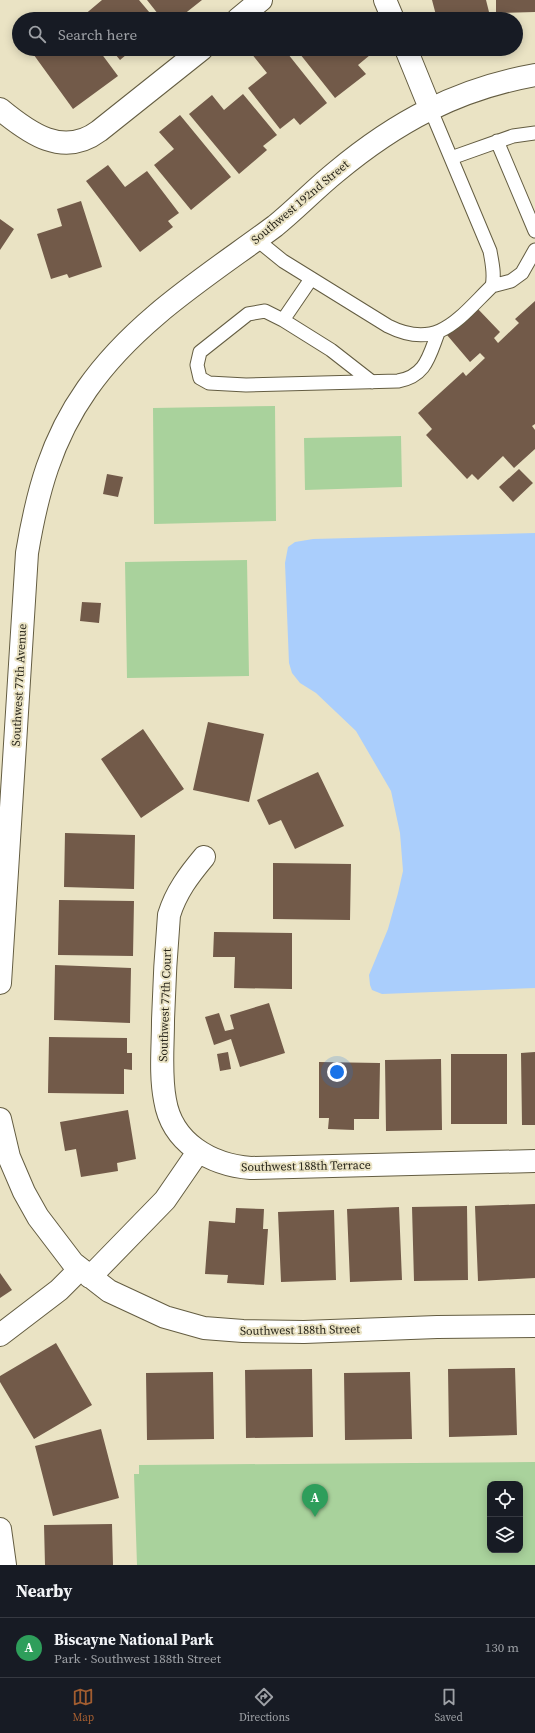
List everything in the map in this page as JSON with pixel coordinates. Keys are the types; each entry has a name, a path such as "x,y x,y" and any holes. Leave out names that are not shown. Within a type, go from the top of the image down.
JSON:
{"street":[{"path":"246,12 261,0"},
{"path":"385,0 390,12"},
{"path":"0,109 31,132 52,141 72,142 83,140 93,136 193,56"},
{"path":"409,56 430,108"},
{"name":"Southwest 192nd Street","path":"81,397 111,358 130,339 213,271 277,224 315,189 364,150 395,128 430,108 491,85 535,75"},
{"name":"Southwest 77th Avenue","path":"0,984 8,725 30,531 39,492 51,456 66,422 81,397"},
{"name":"Southwest 77th Court","path":"198,1152 181,1134 168,1114 164,1093 163,1052 169,914 183,883 204,857"},
{"path":"0,1119 5,1143 13,1169 33,1209 73,1263 85,1273"},
{"path":"0,1335 59,1290 85,1273 164,1200 198,1152"},
{"name":"Southwest 188th Terrace","path":"198,1152 222,1163 251,1168 535,1161"},
{"name":"Southwest 188th Street","path":"85,1273 109,1291 165,1317 204,1328 304,1332 437,1327 535,1326"},
{"path":"0,1529 5,1565"}],"lane":[{"path":"430,108 490,251 494,274 492,286"},
{"path":"451,158 513,136 535,133"},
{"path":"497,141 535,231"},
{"path":"256,240 284,261 388,326 402,333 424,336 438,333 468,310 492,286 511,281 522,273 535,250"},
{"path":"283,320 311,278"},
{"path":"372,382 331,350 283,320 265,311 248,314 200,352 197,365 200,378 209,383 372,382 403,380 411,377 423,368 438,333"}],"green space":[{"path":"275,406 276,521 154,524 153,408"},
{"path":"401,436 402,487 305,490 304,438"},
{"path":"247,560 249,676 127,678 125,562"},
{"path":"535,1462 535,1565 137,1565 134,1474 139,1474 139,1465"}],"water":[{"path":"535,533 535,988 382,994 372,990 369,975 388,929 403,871 400,833 391,791 356,731 316,693 300,683 292,673 289,663 285,563 288,547 295,542 313,539"}],"building":[{"path":"102,0 139,0 149,12 88,12"},
{"path":"147,0 202,0 187,12 156,12"},
{"path":"432,0 486,0 489,12 435,12"},
{"path":"496,0 535,0 535,12 496,12"},
{"path":"35,56 103,56 118,76 73,109"},
{"path":"117,56 125,56 120,60"},
{"path":"253,56 290,56 327,103 300,125 294,118 280,129 248,88 267,73"},
{"path":"302,56 369,56 358,65 366,74 335,98"},
{"path":"243,94 277,135 263,146 267,150 239,174 189,114 212,95 224,110"},
{"path":"180,115 231,177 191,210 154,165 174,149 159,132"},
{"path":"108,165 125,187 147,171 179,213 168,221 173,227 140,252 86,181"},
{"path":"81,201 102,267 69,278 67,274 51,279 37,234 62,226 57,209"},
{"path":"0,219 14,229 0,250"},
{"path":"535,301 535,424 532,426 535,430 535,449 514,468 503,456 478,480 472,474 467,479 426,435 432,429 418,413 463,372 466,376 485,358 480,353 470,362 447,335 477,308 500,332 494,338 498,343 519,323 515,319"},
{"path":"519,469 533,483 513,502 499,487"},
{"path":"107,474 123,477 118,497 103,494"},
{"path":"82,602 101,603 99,623 80,621"},
{"path":"208,722 264,734 249,802 193,790"},
{"path":"143,729 184,789 141,818 101,759"},
{"path":"318,772 344,826 295,849 281,820 269,825 257,800"},
{"path":"65,833 135,835 134,889 64,887"},
{"path":"273,863 351,864 350,920 273,919"},
{"path":"59,900 134,901 133,956 58,955"},
{"path":"214,932 292,933 292,989 234,988 235,957 213,957"},
{"path":"55,965 131,968 130,1023 54,1020"},
{"path":"269,1003 285,1053 240,1067 231,1039 214,1045 205,1017 219,1013 225,1031 234,1029 230,1015"},
{"path":"49,1037 127,1038 127,1053 132,1053 132,1070 124,1069 124,1094 48,1093"},
{"path":"228,1052 231,1069 220,1071 217,1054"},
{"path":"535,1052 535,1125 522,1125 521,1053"},
{"path":"451,1054 507,1054 507,1124 451,1124"},
{"path":"441,1059 442,1130 386,1131 385,1060"},
{"path":"319,1062 380,1063 379,1119 354,1119 354,1130 328,1129 329,1118 319,1118"},
{"path":"128,1110 136,1159 117,1163 118,1171 81,1177 76,1149 65,1151 60,1122"},
{"path":"535,1204 535,1278 478,1281 475,1206"},
{"path":"467,1206 468,1280 414,1281 412,1207"},
{"path":"399,1207 402,1280 350,1282 347,1209"},
{"path":"236,1208 264,1209 263,1229 268,1229 264,1285 227,1283 228,1275 205,1274 209,1221 235,1223"},
{"path":"334,1210 336,1280 281,1282 278,1212"},
{"path":"0,1273 12,1290 0,1298"},
{"path":"56,1343 92,1405 34,1439 0,1382 0,1376"},
{"path":"515,1368 517,1435 449,1437 448,1369"},
{"path":"312,1369 313,1437 246,1438 245,1370"},
{"path":"213,1372 214,1439 147,1440 146,1373"},
{"path":"410,1372 412,1439 345,1440 344,1373"},
{"path":"101,1429 119,1498 53,1516 35,1446"},
{"path":"112,1524 113,1565 45,1565 44,1525"}],"place":[{"name":"Biscayne National Park","path":"315,1517"}]}
